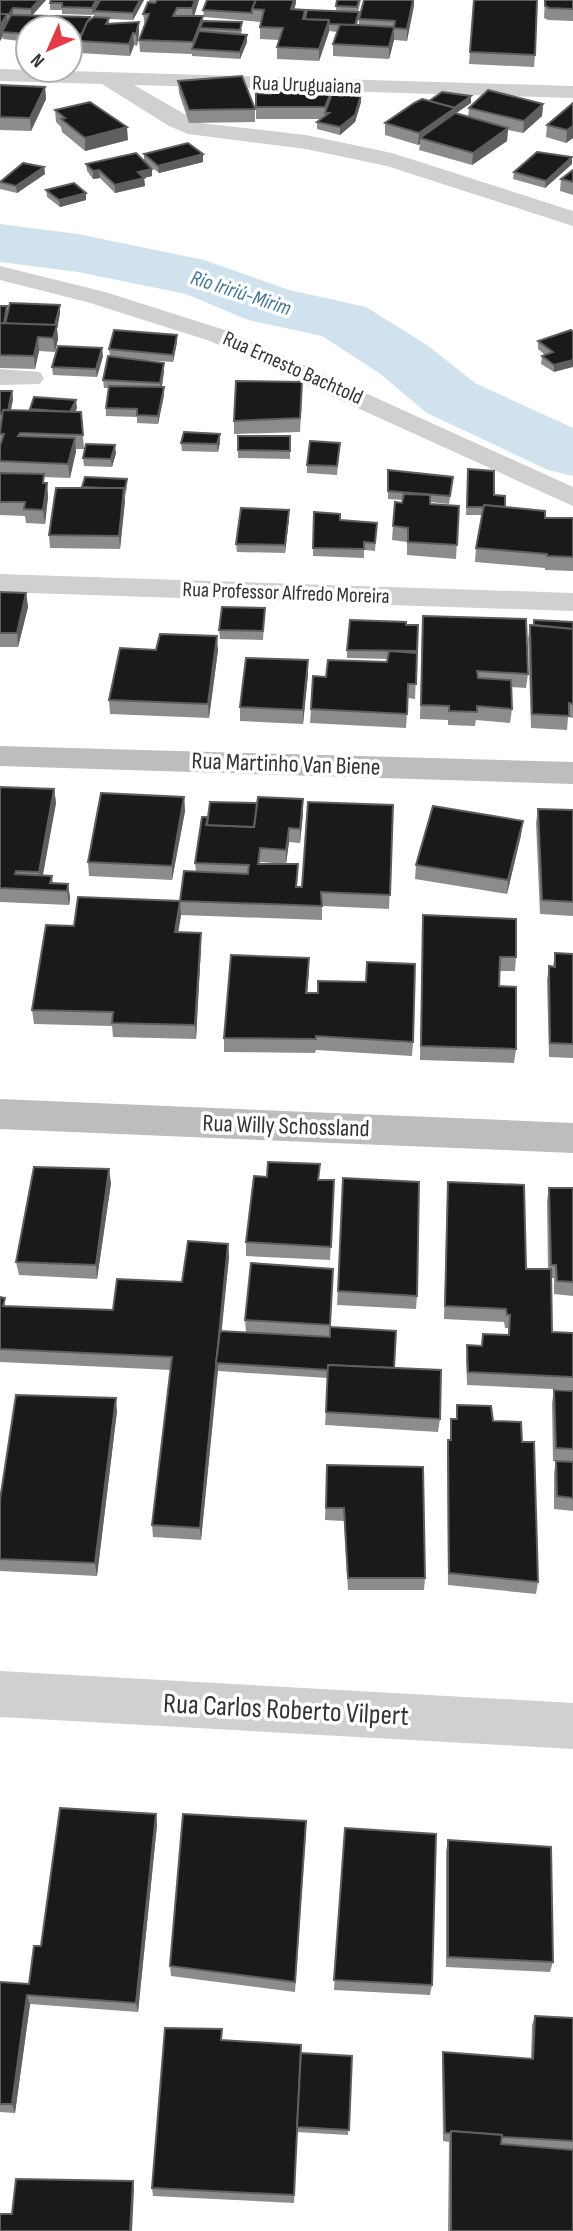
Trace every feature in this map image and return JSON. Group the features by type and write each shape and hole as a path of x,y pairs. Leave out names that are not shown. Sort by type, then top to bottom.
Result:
{"street":[{"name":"Rua Uruguaiana","path":"0,75 573,92"},
{"path":"108,79 177,121 196,129 306,142 358,152 431,172 573,219"},
{"name":"Rua Ernesto Bachtold","path":"0,273 96,297 219,335 573,498"},
{"path":"0,377 31,377"},
{"name":"Rua Professor Alfredo Moreira","path":"0,583 573,602"},
{"name":"Rua Martinho Van Biene","path":"0,755 573,773"},
{"name":"Rua Willy Schossland","path":"0,1114 573,1138"},
{"name":"Rua Carlos Roberto Vilpert","path":"0,1694 573,1726"}],"building":[{"path":"0,0 39,0 31,9 13,8 9,14 0,14"},
{"path":"51,0 96,0 92,8 62,7 62,3 50,3"},
{"path":"100,0 140,0 133,13 94,11"},
{"path":"157,0 195,0 192,8 177,8 173,16 203,16 193,42 139,40 149,14 143,14 148,2 155,3"},
{"path":"207,0 256,0 252,13 203,10"},
{"path":"256,0 294,0 291,9 305,10 303,19 329,20 319,49 277,47 283,28 260,27 264,10 252,9"},
{"path":"337,0 359,0 357,7 336,6"},
{"path":"364,0 413,0 407,29 394,28 389,47 333,44 340,24 394,27 395,21 359,19"},
{"path":"474,0 537,0 535,55 470,52"},
{"path":"545,0 573,0 573,9 549,8 545,6"},
{"path":"307,10 359,12 355,25 329,24 329,20 305,19"},
{"path":"0,14 7,14 0,26"},
{"path":"11,15 14,15 14,33 2,32"},
{"path":"84,17 90,17 84,30"},
{"path":"94,17 109,18 106,24 139,22 136,34 133,33 129,44 84,41 87,22"},
{"path":"203,21 242,22 240,30 200,28"},
{"path":"199,31 247,35 240,52 192,49"},
{"path":"242,76 255,109 189,110 178,81"},
{"path":"0,85 45,87 30,118 0,117"},
{"path":"271,90 331,92 325,107 256,107 256,93 271,94"},
{"path":"488,90 543,104 524,121 469,108"},
{"path":"442,92 471,96 454,108 429,101"},
{"path":"332,93 361,95 355,115 340,127 317,122 329,113 325,113"},
{"path":"422,99 455,108 419,133 385,123 414,103"},
{"path":"90,102 127,127 85,138 61,119 65,118 55,110"},
{"path":"573,103 573,126 567,130 547,125"},
{"path":"455,113 508,128 473,153 420,138"},
{"path":"188,143 203,154 158,166 144,154"},
{"path":"537,152 572,157 546,181 514,172"},
{"path":"136,153 152,169 138,172 144,178 115,185 99,170 93,171 86,164"},
{"path":"23,163 44,167 16,186 0,182"},
{"path":"573,170 573,182 561,179"},
{"path":"74,183 86,193 59,200 46,190"},
{"path":"10,303 60,305 55,325 5,324"},
{"path":"0,306 7,306 4,323 0,323"},
{"path":"0,323 57,325 53,338 38,337 34,356 0,355"},
{"path":"114,330 177,335 173,355 109,349"},
{"path":"571,330 573,360 554,365 542,356 553,352 538,341"},
{"path":"58,346 102,348 96,369 52,367"},
{"path":"108,356 164,363 160,383 103,380"},
{"path":"236,381 302,382 300,418 234,421"},
{"path":"109,386 164,387 158,416 137,415 137,409 106,408"},
{"path":"0,391 12,391 8,411 3,410 3,414 0,414"},
{"path":"34,397 76,400 70,412 30,409"},
{"path":"3,410 81,412 83,435 20,433 18,436 75,438 68,464 0,461 0,446 4,434 0,434"},
{"path":"184,432 220,434 217,444 181,443"},
{"path":"238,436 290,436 290,451 238,450"},
{"path":"310,441 340,443 337,466 307,465"},
{"path":"86,444 115,445 111,459 83,458"},
{"path":"468,469 494,471 494,495 505,496 505,507 467,507"},
{"path":"388,470 453,477 450,496 388,491"},
{"path":"0,473 44,474 43,483 47,483 43,510 24,509 25,502 0,502"},
{"path":"85,477 127,479 125,489 82,487"},
{"path":"56,488 124,488 119,536 49,535"},
{"path":"404,494 430,495 430,504 459,506 457,545 408,542 408,528 393,526 395,502 402,503"},
{"path":"484,505 545,511 545,518 573,518 573,557 476,548"},
{"path":"241,508 289,510 285,545 236,544"},
{"path":"314,512 340,514 340,520 377,523 375,543 364,542 364,549 313,548"},
{"path":"0,592 26,593 17,633 0,633"},
{"path":"222,607 265,608 263,631 219,630"},
{"path":"423,616 526,619 528,674 477,671 478,678 511,680 512,709 477,706 477,712 449,711 449,706 421,705"},
{"path":"350,620 406,622 406,625 418,625 417,651 347,650"},
{"path":"534,620 573,622 573,629 534,625"},
{"path":"530,625 573,629 573,704 569,703 569,716 532,714"},
{"path":"160,634 217,636 208,704 109,700 120,648 156,650"},
{"path":"389,651 417,653 416,684 408,684 407,714 311,709 313,676 326,677 328,660 387,662"},
{"path":"246,658 308,660 303,710 240,707"},
{"path":"0,787 54,789 39,872 16,871 15,874 52,876 50,883 68,884 67,891 0,888"},
{"path":"101,793 184,797 172,866 88,862"},
{"path":"258,797 303,799 300,829 289,828 286,850 260,848 258,864 298,864 296,887 302,887 308,802 393,805 390,895 321,892 322,906 180,901 184,871 248,874 249,865 195,863 202,817 208,817 206,825 254,827"},
{"path":"210,802 257,803 254,827 207,825"},
{"path":"433,806 523,821 508,880 416,865"},
{"path":"538,809 573,810 573,902 542,900"},
{"path":"78,897 180,901 175,932 201,933 195,1025 112,1023 113,1012 32,1010 46,925 74,926"},
{"path":"423,915 516,919 516,957 500,957 499,986 516,987 516,1049 421,1046"},
{"path":"555,953 573,954 573,1044 550,1043 549,966 555,967"},
{"path":"231,955 309,958 306,993 318,993 318,981 366,982 367,962 415,964 413,1042 316,1036 316,1039 224,1038"},
{"path":"268,1162 320,1164 318,1180 334,1180 331,1247 246,1242 254,1176 267,1177"},
{"path":"34,1167 109,1169 96,1265 16,1262"},
{"path":"343,1178 419,1182 417,1296 338,1291"},
{"path":"448,1182 524,1185 526,1269 551,1269 552,1332 573,1333 573,1377 468,1372 467,1345 482,1346 483,1334 509,1335 510,1315 507,1315 506,1309 445,1306"},
{"path":"549,1188 573,1188 573,1282 557,1281 556,1265 551,1265"},
{"path":"188,1241 228,1244 200,1528 152,1525 172,1357 0,1349 0,1297 5,1298 3,1306 113,1310 117,1279 182,1282"},
{"path":"251,1263 333,1269 330,1325 245,1320"},
{"path":"330,1327 396,1331 394,1368 328,1365 328,1370 216,1363 220,1331 330,1337"},
{"path":"328,1365 441,1370 440,1419 326,1412"},
{"path":"554,1390 573,1391 573,1449 556,1448"},
{"path":"16,1395 116,1398 95,1563 0,1559 0,1500"},
{"path":"457,1405 491,1406 493,1421 521,1422 522,1442 534,1442 538,1582 449,1573 448,1440 451,1440 451,1419 457,1419"},
{"path":"556,1461 573,1462 573,1498 557,1496"},
{"path":"327,1465 423,1467 425,1578 348,1578 344,1508 326,1508"},
{"path":"60,1808 156,1814 136,2003 27,1995 12,2104 0,2104 0,1982 29,1984 34,1946 41,1946"},
{"path":"183,1814 306,1821 295,1982 170,1966"},
{"path":"345,1828 436,1834 432,1985 334,1980"},
{"path":"448,1840 551,1847 553,1962 448,1957"},
{"path":"535,2016 573,2018 573,2141 451,2131 445,2133 443,2052 533,2059"},
{"path":"165,2028 222,2029 221,2040 301,2045 294,2195 152,2188"},
{"path":"301,2053 352,2056 349,2130 297,2127"},
{"path":"451,2131 502,2135 501,2144 573,2150 573,2231 451,2231"},
{"path":"16,2179 133,2181 130,2231 0,2231 0,2214 12,2214"}],"waterway":[{"name":"Rio Iririú-Mirim","path":"0,243 78,253 204,279 271,306 343,321 403,359 451,398 573,455"}]}
